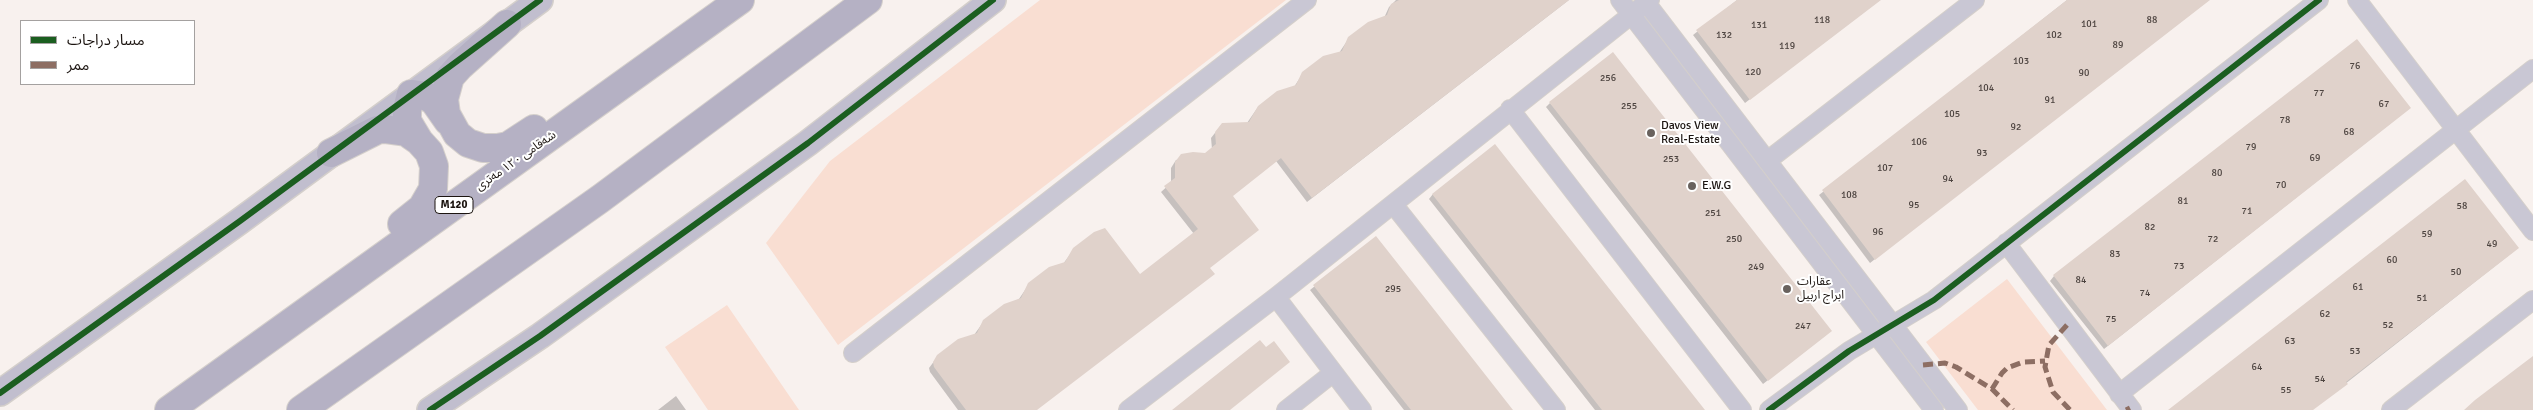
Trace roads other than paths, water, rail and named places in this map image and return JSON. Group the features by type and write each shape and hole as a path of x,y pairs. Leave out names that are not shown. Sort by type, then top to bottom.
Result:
{"highway":[{"name":"شەقامی ١٢٠ مەتری","path":"169,410 740,0"},
{"path":"301,410 600,199 868,0"},
{"path":"448,121 444,99 450,78 507,24"},
{"path":"271,335 336,270 414,216 427,202 433,189 434,166 428,152 407,121 407,110 411,94 426,96 434,101 456,134 476,146 490,149 508,146 564,108 662,57"},
{"path":"331,153 376,130 384,129 406,132 419,141"}],"street":[{"path":"0,393 540,0"},
{"path":"430,410 540,336 808,143 993,0"},
{"path":"853,353 1307,0"},
{"path":"1620,0 1934,410"},
{"path":"1767,161 1975,0"},
{"path":"1769,410 1832,363 1934,300 2319,0"},
{"path":"1128,410 1276,297 1647,1 1892,326 1958,410"},
{"path":"2364,2 2533,231"},
{"path":"2119,394 2533,69"},
{"path":"1510,109 1742,410"},
{"path":"1393,204 1556,410"},
{"path":"2006,243 2132,410"},
{"path":"1276,297 1362,410"},
{"path":"2391,410 2533,300"},
{"path":"1286,410 1333,373"}],"place":[{"name":"Davos View Real-Estate","path":"1651,133"},
{"name":"E.W.G","path":"1692,186"},
{"name":"عقارات ابراج اربیل","path":"1787,289"}]}
